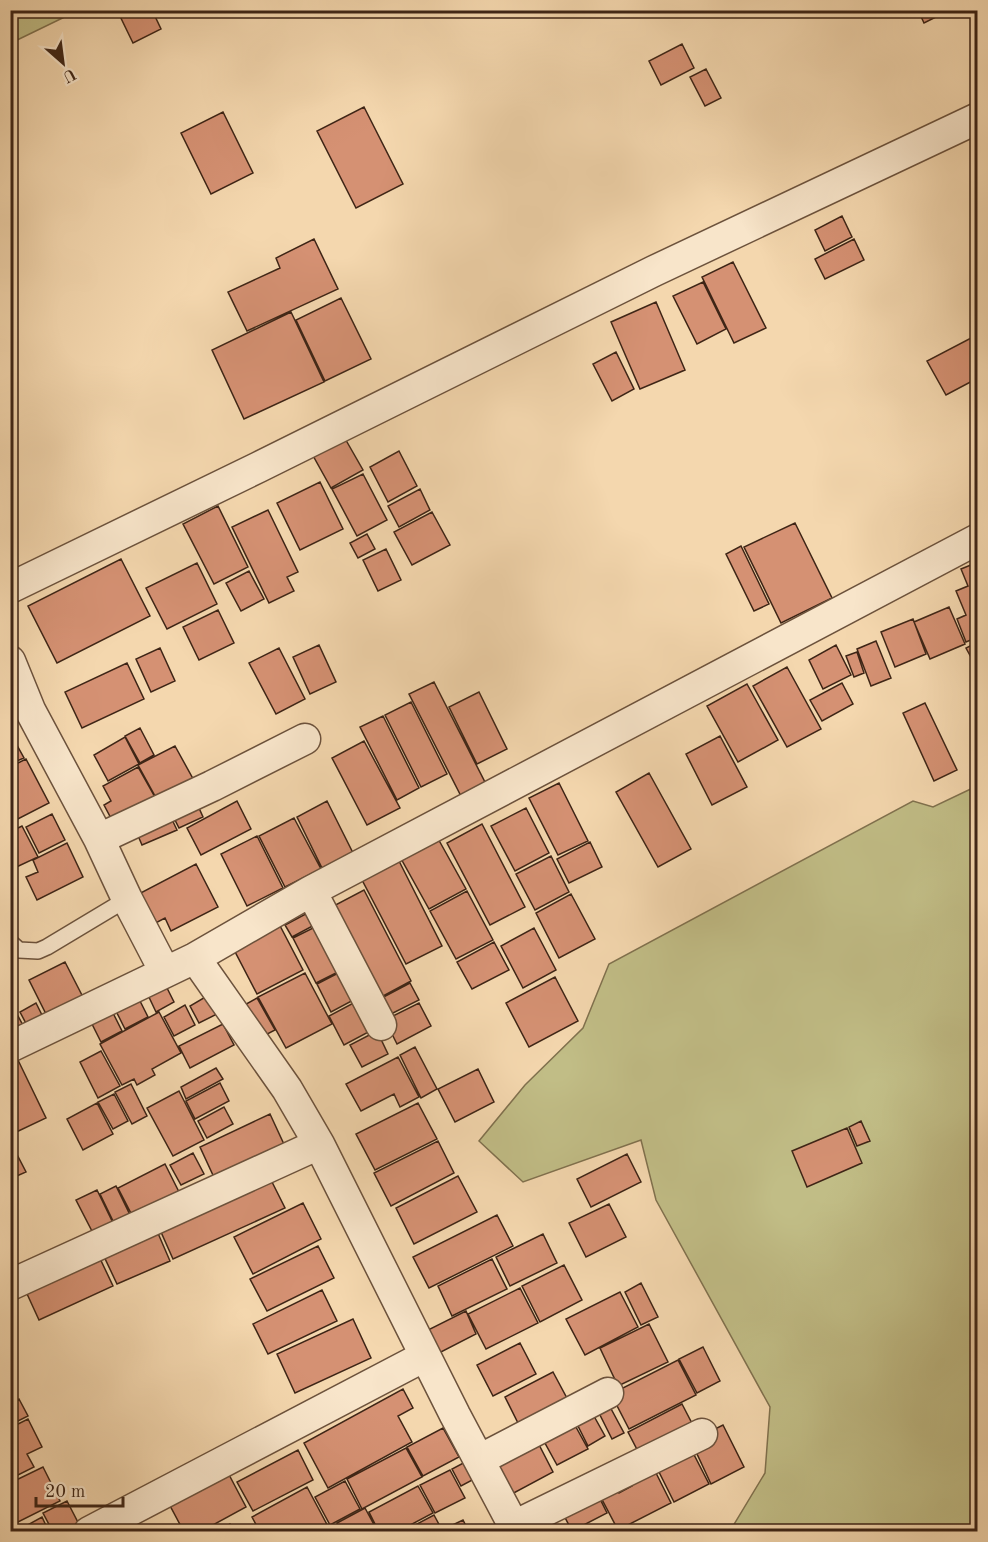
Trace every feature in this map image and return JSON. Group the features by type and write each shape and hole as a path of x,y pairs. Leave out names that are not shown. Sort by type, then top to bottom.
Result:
{"street":[{"path":"10,588 260,467 654,271 978,118"},
{"path":"10,1047 195,958 311,891 978,539"},
{"path":"10,661 20,715 99,839 165,972"},
{"path":"99,839 305,739"},
{"path":"311,891 381,1025"},
{"path":"195,958 288,1089 319,1144 478,1460 516,1529 702,1434"},
{"path":"10,1285 319,1144"},
{"path":"89,1532 425,1356"},
{"path":"478,1460 608,1393"}],"lane":[{"path":"10,942 18,950 38,951 127,899"}],"shaded area":[{"path":"11,10 77,10 77,11 11,43"},
{"path":"977,786 977,1531 730,1531 765,1473 770,1407 656,1200 641,1140 523,1182 479,1141 525,1085 583,1028 609,964 913,801 933,807"}],"building":[{"path":"117,10 152,10 161,29 133,43"},
{"path":"918,10 950,10 924,23"},
{"path":"682,44 694,68 661,85 649,61"},
{"path":"706,69 721,98 705,106 690,77"},
{"path":"364,107 403,184 356,208 317,131"},
{"path":"223,112 253,173 211,194 181,133"},
{"path":"842,216 852,237 825,251 815,230"},
{"path":"314,239 338,289 247,331 228,292 280,268 276,258"},
{"path":"854,239 864,260 825,279 815,259"},
{"path":"733,262 766,328 734,343 702,277"},
{"path":"703,282 726,329 697,344 673,296"},
{"path":"341,298 371,359 325,381 296,320"},
{"path":"656,302 685,370 640,389 611,322"},
{"path":"291,312 324,382 244,419 212,350"},
{"path":"973,337 978,345 978,378 946,395 927,361"},
{"path":"616,352 634,389 612,401 593,364"},
{"path":"343,435 363,470 331,488 311,452"},
{"path":"399,451 417,486 388,502 370,467"},
{"path":"363,474 387,520 357,536 332,489"},
{"path":"320,482 343,529 300,550 277,503"},
{"path":"420,489 430,510 399,527 388,506"},
{"path":"218,506 248,567 214,584 183,524"},
{"path":"268,510 298,572 287,577 294,591 269,603 232,527"},
{"path":"432,512 450,545 412,565 394,532"},
{"path":"795,523 832,598 781,623 744,547"},
{"path":"367,534 375,549 358,558 350,543"},
{"path":"741,546 769,604 754,611 726,554"},
{"path":"386,549 401,580 378,591 363,560"},
{"path":"121,559 150,616 57,663 28,606"},
{"path":"978,562 978,637 966,642 957,619 966,615 956,591 968,586 961,569"},
{"path":"197,563 217,604 167,629 146,588"},
{"path":"249,571 264,599 241,611 226,583"},
{"path":"949,607 965,644 930,659 914,622"},
{"path":"218,610 234,643 199,660 183,627"},
{"path":"913,619 926,654 895,667 881,632"},
{"path":"876,641 891,678 871,686 857,649"},
{"path":"978,642 978,670 966,648"},
{"path":"319,645 336,682 310,694 293,657"},
{"path":"836,645 851,675 823,689 809,660"},
{"path":"160,648 175,681 151,692 136,659"},
{"path":"279,648 305,699 276,714 249,663"},
{"path":"857,652 864,673 854,677 846,656"},
{"path":"127,663 144,699 82,728 65,692"},
{"path":"787,667 821,729 787,747 753,686"},
{"path":"434,682 489,790 464,802 409,694"},
{"path":"842,683 853,704 822,721 810,700"},
{"path":"747,684 778,740 738,762 707,706"},
{"path":"479,692 507,749 477,764 449,707"},
{"path":"411,702 447,774 421,787 385,715"},
{"path":"925,703 957,770 934,781 903,713"},
{"path":"383,716 419,788 397,800 360,727"},
{"path":"140,728 154,755 140,763 125,736"},
{"path":"720,736 747,787 712,805 686,754"},
{"path":"125,737 139,764 108,781 94,755"},
{"path":"13,738 24,758 10,764 10,740"},
{"path":"364,741 400,808 367,825 332,758"},
{"path":"175,746 197,786 160,805 138,765"},
{"path":"26,759 49,803 10,823 10,767"},
{"path":"138,767 156,799 113,822 104,805 111,801 103,786"},
{"path":"649,773 691,849 658,867 616,792"},
{"path":"559,783 588,841 558,855 529,798"},
{"path":"194,797 203,817 179,828 169,808"},
{"path":"237,801 251,829 201,855 187,828"},
{"path":"327,801 353,853 322,868 297,817"},
{"path":"526,808 549,853 515,871 491,826"},
{"path":"167,809 177,830 142,845 133,824"},
{"path":"52,814 65,840 39,853 26,827"},
{"path":"294,818 321,869 285,887 259,836"},
{"path":"482,824 525,907 490,925 447,843"},
{"path":"22,826 38,857 10,870 10,832"},
{"path":"436,835 466,889 429,909 399,855"},
{"path":"257,836 283,888 247,906 221,854"},
{"path":"590,842 602,867 569,883 557,859"},
{"path":"67,843 83,877 37,900 26,877 38,872 33,860"},
{"path":"551,856 569,892 535,910 516,874"},
{"path":"398,859 442,946 406,964 361,878"},
{"path":"196,864 218,907 171,931 165,918 146,928 131,898"},
{"path":"364,890 411,981 372,1002 324,911"},
{"path":"467,891 493,940 456,959 430,911"},
{"path":"571,894 595,939 559,958 536,913"},
{"path":"315,909 322,921 292,937 285,925"},
{"path":"277,920 303,970 257,994 231,944"},
{"path":"323,923 346,968 316,983 293,938"},
{"path":"534,928 556,970 523,988 501,946"},
{"path":"494,942 509,970 472,989 457,962"},
{"path":"65,962 87,1005 51,1024 29,980"},
{"path":"346,969 361,996 331,1012 317,984"},
{"path":"305,973 332,1024 286,1048 258,997"},
{"path":"555,977 578,1021 529,1047 506,1003"},
{"path":"410,983 419,1000 383,1018 374,1002"},
{"path":"166,986 174,1002 156,1012 148,995"},
{"path":"207,996 217,1014 199,1023 190,1006"},
{"path":"257,998 275,1030 256,1040 239,1008"},
{"path":"139,999 148,1017 125,1029 116,1011"},
{"path":"361,999 376,1028 344,1045 329,1016"},
{"path":"10,1001 26,1031 10,1040"},
{"path":"36,1003 47,1025 31,1033 20,1012"},
{"path":"419,1003 431,1026 397,1044 385,1020"},
{"path":"185,1005 195,1025 174,1036 164,1017"},
{"path":"159,1012 181,1053 152,1069 155,1075 137,1085 134,1079 122,1085 100,1044"},
{"path":"113,1013 122,1031 101,1042 92,1024"},
{"path":"223,1024 234,1045 190,1068 179,1046"},
{"path":"377,1031 388,1054 362,1067 350,1045"},
{"path":"415,1047 437,1089 421,1098 400,1055"},
{"path":"101,1051 120,1086 98,1098 80,1062"},
{"path":"398,1057 419,1097 400,1107 394,1094 361,1111 346,1084"},
{"path":"17,1058 46,1118 10,1135 10,1061"},
{"path":"216,1068 223,1079 186,1099 181,1087"},
{"path":"478,1069 494,1102 455,1122 438,1089"},
{"path":"220,1083 229,1101 195,1119 186,1101"},
{"path":"131,1084 147,1116 132,1124 115,1092"},
{"path":"179,1091 204,1140 173,1156 147,1108"},
{"path":"114,1094 128,1121 113,1129 98,1102"},
{"path":"97,1103 113,1134 83,1150 67,1119"},
{"path":"418,1103 437,1139 375,1170 356,1134"},
{"path":"224,1107 233,1124 207,1138 198,1121"},
{"path":"270,1114 288,1153 218,1186 200,1147"},
{"path":"861,1121 870,1141 857,1146 849,1127"},
{"path":"847,1128 862,1163 807,1187 792,1151"},
{"path":"10,1141 26,1172 10,1179"},
{"path":"438,1141 454,1173 391,1206 374,1173"},
{"path":"193,1153 204,1174 181,1185 170,1165"},
{"path":"627,1154 641,1182 591,1207 577,1179"},
{"path":"165,1164 181,1196 134,1219 118,1188"},
{"path":"267,1172 285,1208 173,1259 157,1223"},
{"path":"458,1176 477,1212 414,1244 396,1208"},
{"path":"116,1186 131,1217 115,1225 100,1194"},
{"path":"97,1190 114,1225 94,1235 76,1200"},
{"path":"303,1203 321,1239 253,1274 234,1237"},
{"path":"609,1204 626,1237 586,1257 569,1223"},
{"path":"497,1215 513,1246 429,1288 413,1257"},
{"path":"154,1224 170,1261 117,1284 100,1248"},
{"path":"543,1234 557,1263 510,1286 496,1257"},
{"path":"318,1246 334,1278 267,1311 250,1279"},
{"path":"96,1250 113,1286 39,1320 22,1283"},
{"path":"492,1259 507,1289 452,1316 438,1286"},
{"path":"564,1265 582,1300 540,1322 522,1286"},
{"path":"641,1283 658,1317 641,1325 625,1292"},
{"path":"520,1288 538,1323 486,1349 468,1314"},
{"path":"322,1290 337,1321 268,1354 253,1324"},
{"path":"10,1292 17,1307 10,1309"},
{"path":"620,1292 638,1327 585,1355 566,1319"},
{"path":"466,1311 476,1334 439,1353 428,1330"},
{"path":"353,1319 371,1358 295,1393 277,1354"},
{"path":"649,1324 668,1362 618,1386 600,1348"},
{"path":"520,1343 536,1374 493,1396 477,1365"},
{"path":"703,1347 720,1381 697,1393 679,1359"},
{"path":"678,1360 696,1395 629,1429 611,1394"},
{"path":"553,1372 569,1402 520,1427 505,1397"},
{"path":"403,1389 413,1408 398,1416 412,1442 328,1488 304,1443"},
{"path":"19,1399 28,1416 10,1425 10,1404"},
{"path":"682,1404 697,1433 643,1461 628,1432"},
{"path":"609,1405 624,1433 612,1439 598,1411"},
{"path":"590,1409 605,1436 588,1446 574,1418"},
{"path":"571,1418 588,1449 557,1465 540,1434"},
{"path":"28,1419 42,1447 27,1454 34,1467 10,1479 10,1428"},
{"path":"723,1425 744,1467 711,1484 691,1441"},
{"path":"443,1428 459,1457 423,1476 407,1447"},
{"path":"534,1435 553,1472 510,1495 490,1458"},
{"path":"688,1443 709,1484 674,1502 653,1460"},
{"path":"406,1448 422,1477 362,1509 347,1479"},
{"path":"298,1450 313,1480 253,1511 237,1482"},
{"path":"469,1460 478,1477 461,1486 452,1469"},
{"path":"43,1467 60,1501 10,1526 10,1483"},
{"path":"226,1469 246,1507 200,1532 184,1532 167,1500"},
{"path":"654,1469 671,1503 618,1530 596,1488 612,1479 619,1493 632,1486 630,1482"},
{"path":"450,1470 465,1498 435,1513 420,1485"},
{"path":"345,1481 360,1509 330,1525 315,1497"},
{"path":"418,1486 433,1513 397,1532 379,1532 369,1512"},
{"path":"307,1487 331,1532 260,1532 252,1517"},
{"path":"595,1489 607,1513 572,1531 559,1506"},
{"path":"67,1501 83,1532 53,1532 43,1513"},
{"path":"365,1508 378,1532 341,1532 337,1523"},
{"path":"434,1515 442,1530 463,1520 469,1532 402,1532"},
{"path":"42,1517 49,1532 15,1532"},
{"path":"230,1524 234,1532 215,1532"}]}
